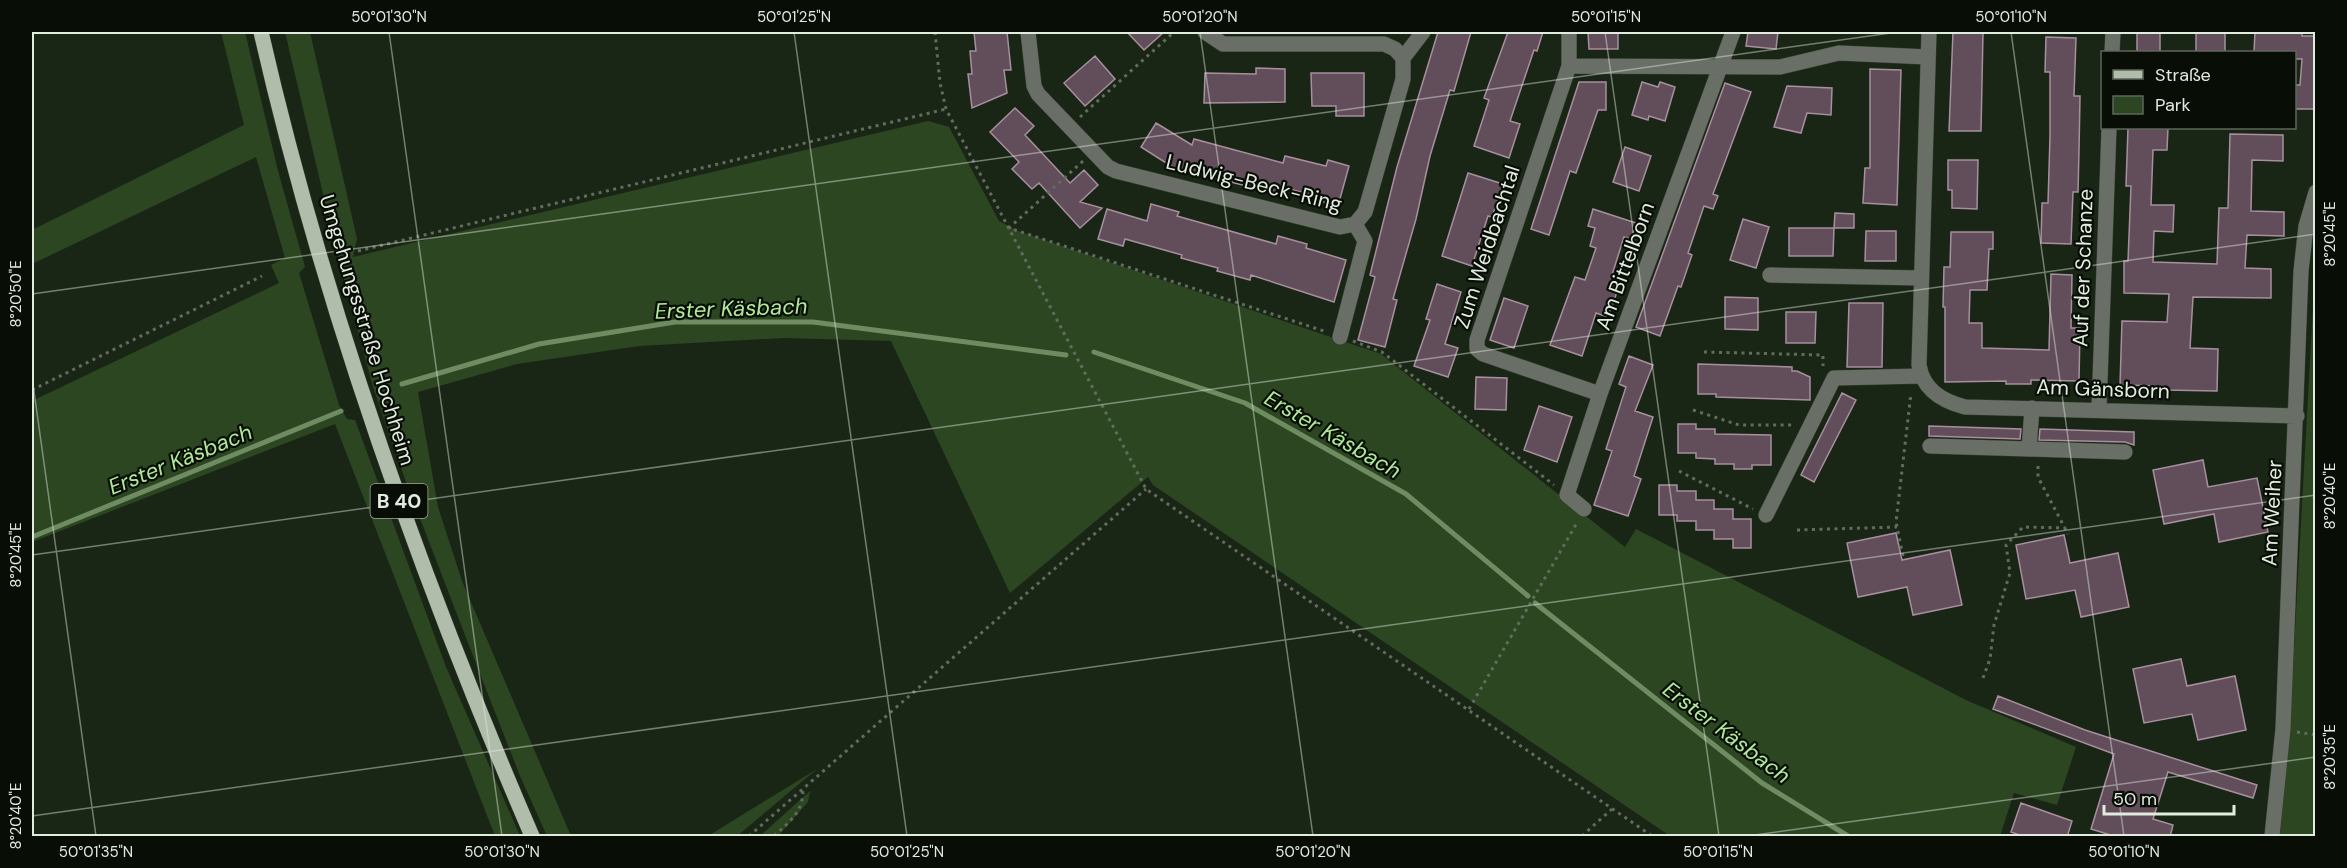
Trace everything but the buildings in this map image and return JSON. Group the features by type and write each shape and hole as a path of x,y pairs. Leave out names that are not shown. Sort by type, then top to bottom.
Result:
{"main road":[{"name":"Umgehungsstraße Hochheim","path":"261,32 317,244 382,453 455,651 532,837"}],"street":[{"name":"Ludwig-Beck-Ring","path":"1028,32 1034,86 1038,94 1108,166 1116,171 1340,227 1355,224 1365,212 1403,79 1403,58"},
{"path":"1205,32 1223,44 1384,44 1395,49 1403,58 1423,32"},
{"name":"Zum Weidbachtal","path":"1569,32 1569,66 1477,340 1477,349 1484,354 1600,394"},
{"name":"Am Bittelborn","path":"1567,495 1600,394 1733,32"},
{"path":"1766,515 1834,378 1921,376 1921,278 1929,32"},
{"path":"2112,51 2113,32"},
{"path":"1569,66 1780,67 1839,54 1928,57"},
{"name":"Auf der Schanze","path":"2099,409 2109,129"},
{"name":"Am Weiher","path":"2272,837 2283,729 2303,249 2306,226 2316,192"},
{"path":"1340,337 1365,241 1355,224"},
{"path":"1770,275 1921,278"},
{"name":"Am Gänsborn","path":"1921,376 1935,393 1949,402 1965,406 2297,416"},
{"path":"2034,449 2036,408"},
{"path":"1930,446 2125,452"},
{"path":"1567,495 1584,509"}],"path":[{"path":"935,32 940,83 946,109 1146,489 1652,837"},
{"path":"1070,126 1174,32"},
{"path":"358,251 946,109"},
{"path":"1009,228 1094,152"},
{"path":"1009,228 1382,352 1567,495"},
{"path":"32,390 262,276"},
{"path":"1704,352 1823,355 1823,378 1834,378"},
{"path":"1903,556 1897,527 1911,393"},
{"path":"1693,410 1739,425 1812,424"},
{"path":"2034,449 2038,477 2068,534"},
{"path":"1679,471 1766,515"},
{"path":"750,837 1146,489"},
{"path":"1469,709 1584,509"},
{"path":"1797,530 1897,527"},
{"path":"1983,678 1990,659 1994,625 2010,573 2006,545 2023,527 2065,528"},
{"path":"774,837 797,813 803,803 804,789"},
{"path":"1582,837 1612,809"}],"green space":[{"path":"221,32 245,32 278,171 305,267 299,273 339,405 347,419 355,420 446,667 520,836 495,836 335,424 32,542 32,401 279,283 271,265 285,258 256,157 32,264 32,230 244,125"},
{"path":"285,32 310,32 357,239 353,257 928,121 949,127 999,221 1018,231 1381,354 1625,547 1636,529 1968,701 2076,747 2057,805 2014,793 2000,836 1670,836 1153,485 1148,477 1010,593 891,341 784,338 639,346 517,364 418,392 438,507 462,581 571,836 547,836 520,776 482,679 406,482 373,387 336,249"},
{"path":"2315,271 2315,836 2280,836 2290,721"},
{"path":"817,769 737,836 708,836"},
{"path":"810,791 808,802 778,836 760,836"}],"waterway":[{"name":"Erster Käsbach","path":"402,384 539,344 675,322 813,322 1066,355"},
{"name":"Erster Käsbach","path":"1094,352 1245,403 1406,494 1528,596"},
{"name":"Erster Käsbach","path":"32,537 341,411"},
{"name":"Erster Käsbach","path":"1535,603 1762,783 1848,836"}]}
